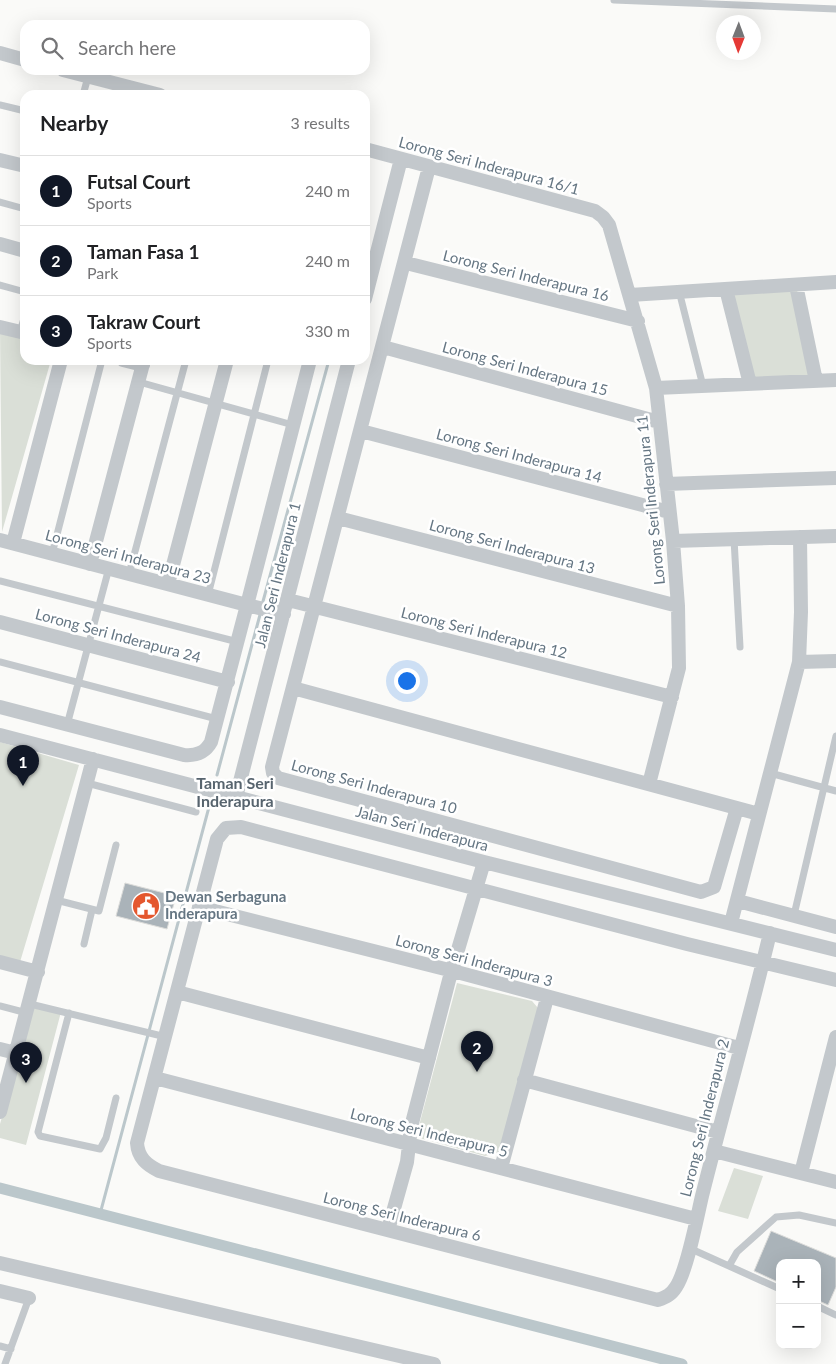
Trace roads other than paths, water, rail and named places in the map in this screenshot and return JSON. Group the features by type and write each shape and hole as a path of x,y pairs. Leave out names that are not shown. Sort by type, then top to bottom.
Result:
{"street":[{"path":"0,53 20,59"},
{"path":"81,75 140,90"},
{"name":"Lorong Seri Inderapura 16/1","path":"370,151 595,211 603,217"},
{"path":"370,257 401,159"},
{"path":"0,160 20,165"},
{"name":"Lorong Seri Inderapura 10","path":"430,167 272,767 273,773 278,778 691,890 706,892 714,887 736,808"},
{"name":"Lorong Seri Inderapura 11","path":"603,217 609,225 656,388 673,541 680,655 672,697 648,784"},
{"path":"0,244 20,250"},
{"name":"Lorong Seri Inderapura 16","path":"406,263 638,321"},
{"path":"630,296 796,285 835,285"},
{"path":"796,285 816,381"},
{"path":"726,289 750,384"},
{"path":"0,327 20,332"},
{"name":"Lorong Seri Inderapura 15","path":"383,347 659,422"},
{"path":"7,541 60,365"},
{"path":"90,564 143,365"},
{"path":"168,584 226,365"},
{"path":"0,707 192,756 207,749 218,720 238,642 252,606 293,425 309,365"},
{"name":"Jalan Seri Inderapura 1","path":"236,797 279,613 288,600 348,365"},
{"path":"656,388 836,380"},
{"name":"Lorong Seri Inderapura 14","path":"361,431 669,512"},
{"path":"666,484 836,478"},
{"name":"Lorong Seri Inderapura 13","path":"338,518 678,606"},
{"path":"673,541 836,536"},
{"path":"731,923 799,662 801,612 800,537"},
{"name":"Lorong Seri Inderapura 23","path":"7,541 279,613"},
{"name":"Lorong Seri Inderapura 12","path":"288,600 672,697"},
{"name":"Lorong Seri Inderapura 24","path":"0,622 228,682"},
{"path":"799,662 836,661"},
{"path":"293,688 759,814"},
{"name":"Jalan Seri Inderapura","path":"0,735 484,862 836,950"},
{"path":"0,1112 3,1089 16,1053 93,759"},
{"path":"155,1078 162,1036 177,992 217,839 226,828 233,826 836,980"},
{"path":"388,1230 409,1145 411,1127 429,1058 478,889 484,862"},
{"path":"738,901 836,927"},
{"name":"Lorong Seri Inderapura 3","path":"200,907 453,971 547,998 739,1048"},
{"name":"Lorong Seri Inderapura 2","path":"658,1300 669,1296 677,1286 689,1248 770,933"},
{"path":"0,962 38,972"},
{"path":"177,992 429,1058"},
{"path":"501,1168 547,998"},
{"path":"801,1173 836,1037"},
{"path":"0,1049 16,1053"},
{"name":"Lorong Seri Inderapura 5","path":"155,1078 696,1219"},
{"name":"Lorong Seri Inderapura 6","path":"155,1078 138,1143 138,1151 142,1159 149,1166 159,1171 658,1300"},
{"path":"524,1080 718,1132"},
{"path":"714,1151 836,1182"},
{"path":"0,1263 434,1364"},
{"path":"0,1291 28,1298"}],"lane":[{"path":"614,0 836,8"},
{"path":"85,90 88,77"},
{"path":"0,105 20,110"},
{"path":"0,202 20,208"},
{"path":"0,286 20,291"},
{"path":"679,292 703,386"},
{"path":"52,554 101,365"},
{"path":"129,574 185,365"},
{"path":"208,595 267,365"},
{"path":"139,382 293,425"},
{"path":"734,539 740,647"},
{"path":"67,725 109,568"},
{"path":"0,581 238,642"},
{"path":"0,662 218,720"},
{"path":"794,915 836,736"},
{"path":"770,773 836,790"},
{"path":"87,783 196,812"},
{"path":"56,900 92,910 99,910 116,845"},
{"path":"84,944 92,910"},
{"path":"0,1006 69,1013 162,1036"},
{"path":"69,1013 38,1132 40,1136 100,1149 106,1138 116,1098"},
{"path":"729,1266 737,1252 776,1217 798,1216 836,1224"},
{"path":"689,1248 776,1287"},
{"path":"5,1364 28,1298"},
{"path":"821,1308 836,1315"},
{"path":"0,1346 11,1349"}],"waterway":[{"path":"262,605 328,365"},
{"path":"217,775 261,611"},
{"path":"100,1214 209,807"},
{"path":"0,1188 682,1364"}],"place":[{"name":"Futsal Court","path":"23,786"},
{"name":"Dewan Serbaguna Inderapura","path":"146,906"},
{"name":"Taman Fasa 1","path":"477,1072"},
{"name":"Takraw Court","path":"26,1083"}],"district":[{"name":"Taman Seri Inderapura","path":"235,792"}]}
